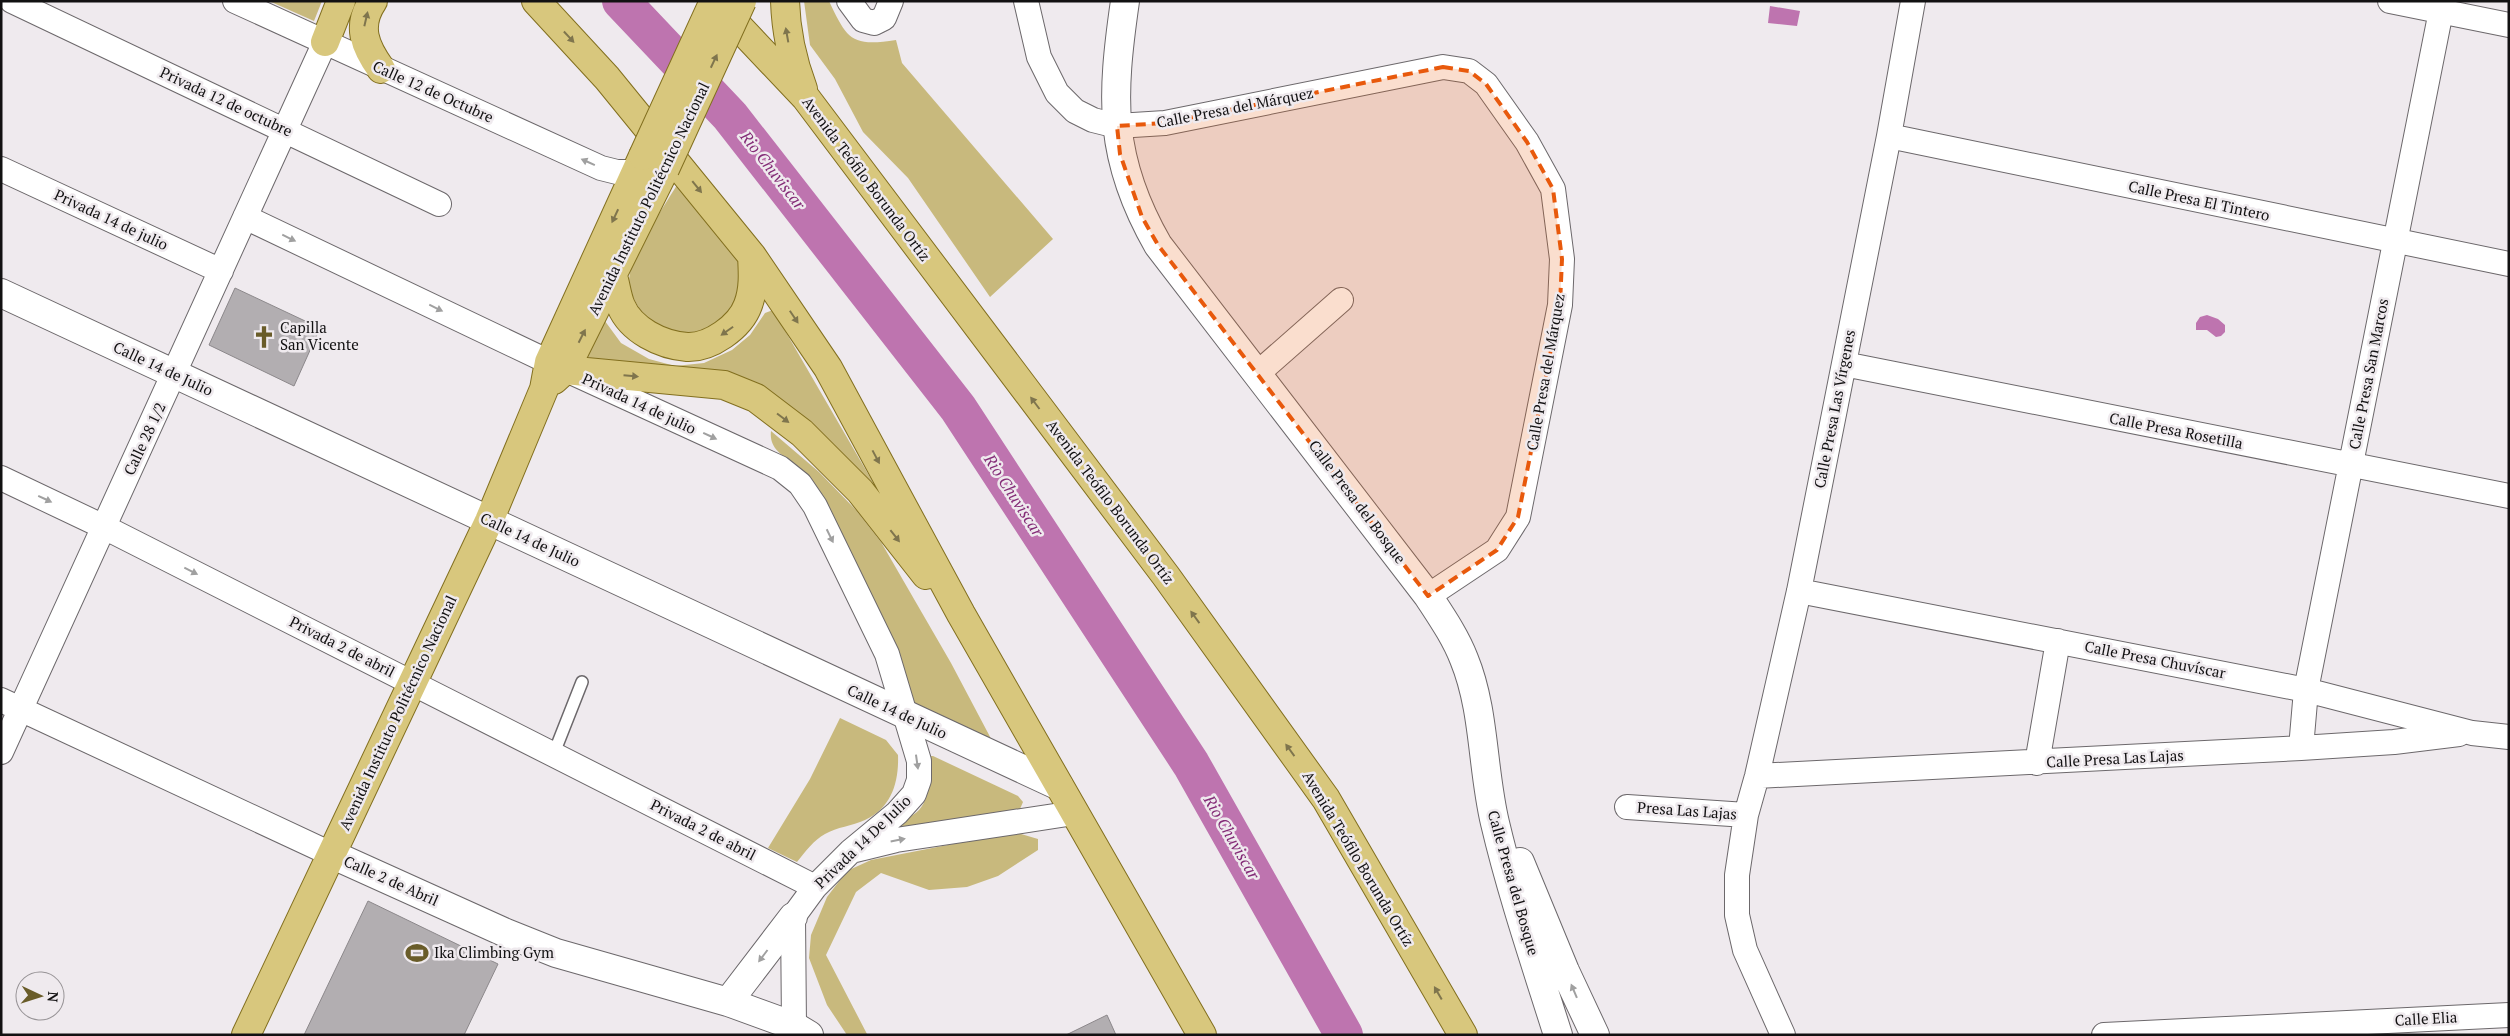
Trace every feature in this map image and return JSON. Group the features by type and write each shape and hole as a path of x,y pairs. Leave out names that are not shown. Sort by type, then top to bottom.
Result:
{"main road":[{"path":"324,42 341,1"},
{"path":"373,1 369,8 363,33 367,50 381,69"},
{"path":"536,1 607,78 752,256 828,368 961,614 1202,1035"},
{"name":"Avenida Teófilo Borunda Ortíz","path":"714,1 806,98 1166,576 1326,800 1463,1035"},
{"name":"Avenida Instituto Politécnico Nacional","path":"557,366 647,166 714,1"},
{"name":"Avenida Instituto Politécnico Nacional","path":"246,1035 489,521 544,390 613,276 647,166 742,1"},
{"path":"785,1 786,28 792,57 806,98"},
{"path":"613,276 621,307 636,328 662,342 688,347 710,341 732,328 748,307 753,285 752,256"},
{"path":"557,366 724,385 756,398 802,433 860,491 912,559 961,614"}],"street":[{"name":"Privada 12 de octubre","path":"12,1 439,204"},
{"name":"Calle 12 de Octubre","path":"235,1 601,168 616,172 647,166"},
{"path":"849,1 863,20 874,23 884,18 890,1"},
{"name":"Calle Presa del Márquez","path":"1026,1 1039,57 1057,93 1075,111 1093,120 1117,126 1165,123 1443,67 1469,71 1486,84 1527,142 1553,189 1562,259 1560,305 1527,481 1518,517 1497,550 1428,596"},
{"name":"Calle Presa del Bosque","path":"1125,1 1115,82 1120,154 1129,184 1158,245 1428,596 1464,659 1478,713 1489,796 1514,894 1558,1035"},
{"name":"Calle Presa Las Vírgenes","path":"1783,1035 1745,950 1737,915 1737,876 1746,815 1757,776 1798,591 1844,364 1890,136 1914,1"},
{"path":"2390,1 2442,6 2509,25"},
{"name":"Calle Presa San Marcos","path":"2301,748 2306,690 2442,6"},
{"name":"Calle 28 1/2","path":"1,752 11,705 104,527 324,42"},
{"name":"Calle Presa El Tintero","path":"1890,136 2509,264"},
{"name":"Privada 14 de julio","path":"1,169 221,271"},
{"name":"Privada 14 de julio","path":"245,217 557,366 780,468 800,484 815,506 887,654 904,715"},
{"name":"Calle 14 de Julio","path":"1,293 1059,786"},
{"path":"1258,373 1341,300"},
{"name":"Calle Presa Rosetilla","path":"1844,364 2107,418 2509,496"},
{"name":"Privada 2 de abril","path":"1,478 104,527 554,753 815,887"},
{"name":"Calle Presa Chuvíscar","path":"1798,591 2306,690 2472,733 2509,737"},
{"path":"2037,763 2058,641"},
{"name":"Calle 2 de Abril","path":"11,705 506,933 556,953 728,1002 799,1032"},
{"name":"Privada 14 De Julio","path":"793,917 815,887 851,850 897,813 914,794 919,780 919,761 904,715"},
{"name":"Calle Presa Las Lajas","path":"1757,776 2301,748 2394,742 2472,733"},
{"path":"1489,796 1595,1035"},
{"name":"Presa Las Lajas","path":"1627,807 1746,815"},
{"path":"851,850 896,840 1074,812"},
{"path":"728,1002 793,917"},
{"path":"793,917 799,1032"},
{"name":"Calle Elia","path":"2104,1035 2292,1031 2509,1014"}],"lane":[{"path":"554,753 582,682"}],"highlighted area":[{"path":"1443,67 1469,71 1486,84 1527,142 1553,189 1562,259 1560,305 1527,481 1518,517 1497,550 1428,596 1158,245 1142,217 1120,154 1117,126 1165,123"}],"shaded area":[{"path":"269,1 322,1 314,21"},
{"path":"804,1 829,1 846,32 860,41 881,42 896,40 902,63 1053,239 990,297 908,178 863,132 835,79 810,45"},
{"path":"1770,6 1800,11 1797,26 1768,23"},
{"path":"680,180 729,242 739,264 741,284 735,302 725,317 710,327 693,332 675,332 657,326 642,312 633,298 629,285 631,270 641,244"},
{"path":"773,310 878,491 876,494 774,399 590,361 587,358 602,317 621,343 649,359 675,366 704,363 732,350 750,335 765,313"},
{"path":"2207,315 2218,319 2225,325 2225,332 2221,336 2216,337 2207,330 2196,330 2196,323 2200,317"},
{"path":"771,431 819,472 856,510 881,542 951,663 997,750 915,710 793,464 780,454 774,446"},
{"path":"840,718 886,740 898,755 895,784 888,801 874,815 825,834 806,850 797,862 768,848 810,779"},
{"path":"924,756 933,756 1018,796 1023,802 1020,809 898,831 897,827 899,824 919,810 926,797 928,776"},
{"path":"1014,832 1038,839 1038,850 998,876 967,887 929,890 881,873 856,892 826,955 867,1034 847,1035 827,1005 809,958 811,935 827,897 847,871 871,860"}],"building":[{"name":"Capilla San Vicente","path":"235,288 320,328 294,386 209,345"},
{"path":"368,901 498,964 464,1035 304,1035"},
{"path":"1107,1015 1116,1035 1066,1035"}],"waterway":[{"name":"Rio Chuviscar","path":"621,1 730,116 958,408 1191,764 1344,1035"}],"place":[{"name":"Capilla San Vicente","path":"264,337"},
{"name":"Ika Climbing Gym","path":"417,953"}]}
